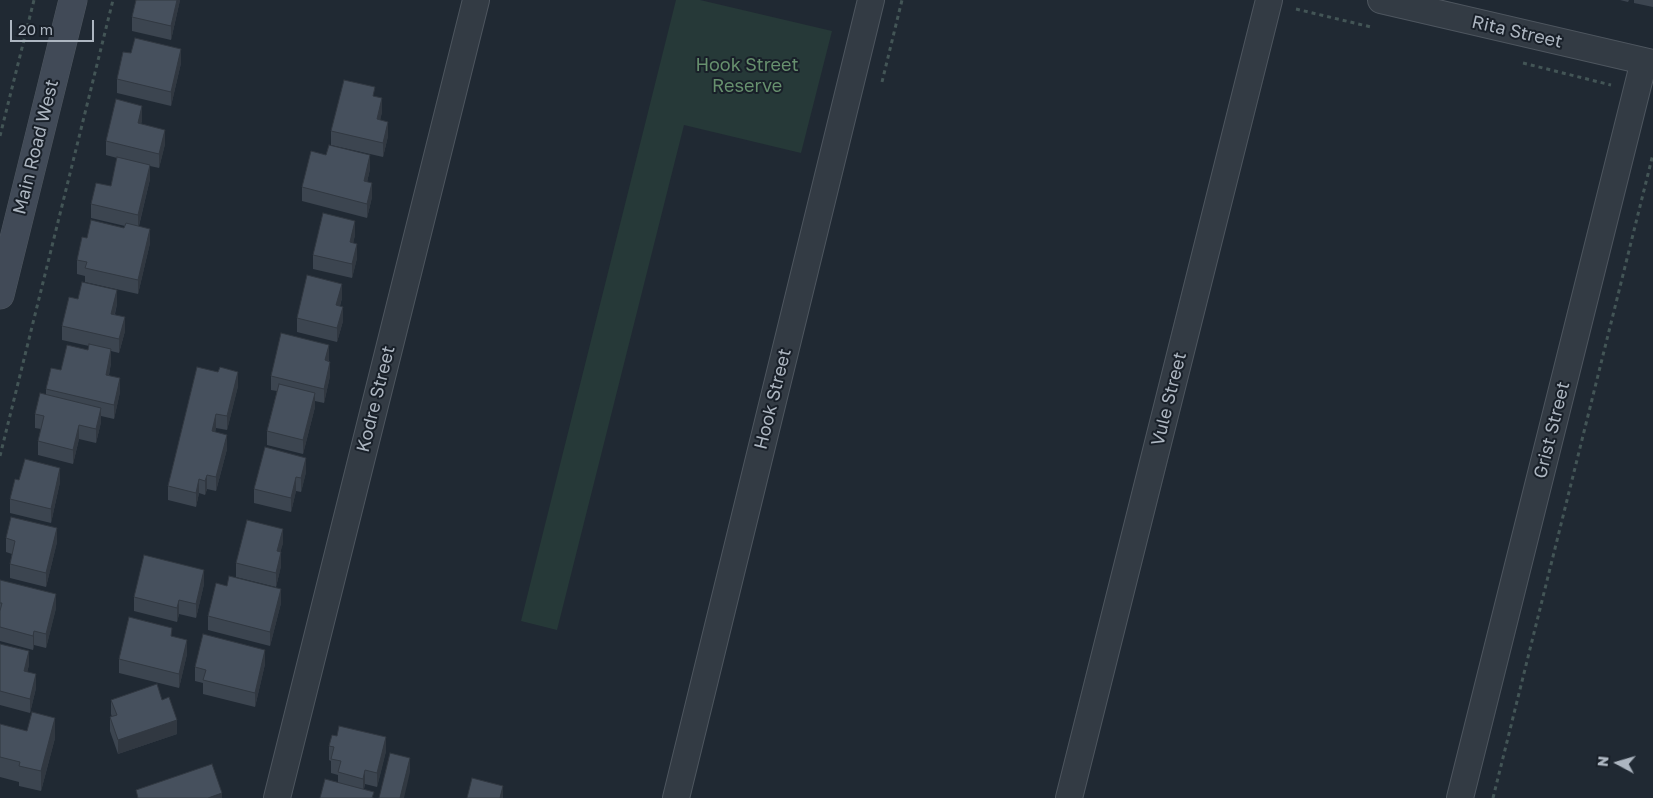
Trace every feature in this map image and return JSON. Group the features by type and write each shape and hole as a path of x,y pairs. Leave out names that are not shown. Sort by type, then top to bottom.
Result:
{"main road":[{"name":"Main Road West","path":"0,294 73,0"}],"street":[{"name":"Kodre Street","path":"277,798 476,0"},
{"name":"Hook Street","path":"676,798 871,0"},
{"name":"Vule Street","path":"1069,798 1269,0"},
{"name":"Rita Street","path":"1381,0 1649,62"},
{"name":"Grist Street","path":"1460,798 1649,62"}],"path":[{"path":"0,136 34,0"},
{"path":"0,456 113,0"},
{"path":"1296,9 1373,28"},
{"path":"1516,62 1612,85 1610,94"},
{"path":"1493,798 1653,154"}],"green space":[{"name":"Hook Street Reserve","path":"676,0 700,0 832,31 801,153 684,125 557,630 521,621"}],"building":[{"path":"136,0 177,0 171,26 132,17"},
{"path":"135,38 181,49 171,92 117,79 123,52 131,53"},
{"path":"344,80 375,87 373,96 382,98 377,119 388,122 383,143 331,131"},
{"path":"116,99 142,106 138,123 165,130 159,154 106,141"},
{"path":"329,145 370,155 364,181 372,183 367,204 302,187 311,151 326,155"},
{"path":"117,157 150,165 138,215 91,204 96,183 111,186"},
{"path":"323,213 355,221 350,242 357,244 352,264 313,255"},
{"path":"91,220 124,228 126,223 150,229 138,280 85,268 87,262 77,260 82,237 87,238"},
{"path":"307,275 342,284 336,305 343,307 337,328 297,318"},
{"path":"82,282 117,290 111,314 125,317 119,339 62,326 69,297 78,299"},
{"path":"281,333 329,345 325,360 330,362 324,389 271,376"},
{"path":"89,344 111,349 106,375 120,378 114,405 46,389 51,368 61,370 67,345 88,350"},
{"path":"197,367 218,372 220,367 238,372 227,416 216,414 212,431 227,435 216,477 207,475 205,481 199,479 196,493 168,486"},
{"path":"279,384 315,393 303,440 267,431"},
{"path":"40,393 101,408 96,429 79,425 73,450 38,441 44,416 35,414"},
{"path":"265,447 306,458 301,478 296,477 291,498 254,489"},
{"path":"25,459 60,468 51,509 10,499 15,479 19,480"},
{"path":"11,517 57,528 46,573 10,564 15,541 6,538"},
{"path":"247,520 283,529 277,551 281,552 276,573 236,563"},
{"path":"144,555 204,570 196,604 179,600 177,608 134,597"},
{"path":"229,576 281,589 270,632 208,616 216,583 227,586"},
{"path":"0,580 56,594 46,634 34,631 33,636 0,627 2,603 0,603"},
{"path":"129,617 172,628 171,636 187,640 179,674 119,659"},
{"path":"203,634 265,650 255,693 203,680 206,670 195,667"},
{"path":"0,644 29,651 24,671 36,674 30,699 0,691"},
{"path":"157,684 162,700 169,697 177,720 118,740 110,717 117,715 111,700"},
{"path":"32,712 55,718 41,771 19,766 20,762 0,757 0,724 27,731"},
{"path":"339,726 386,737 377,773 365,770 363,779 338,772 341,761 331,759 334,747 329,746 332,735 337,736"},
{"path":"390,753 410,758 400,798 379,798"},
{"path":"212,764 222,793 208,798 138,798 136,790"},
{"path":"472,778 503,786 500,798 467,798"},
{"path":"325,779 374,792 372,798 320,798"}]}
